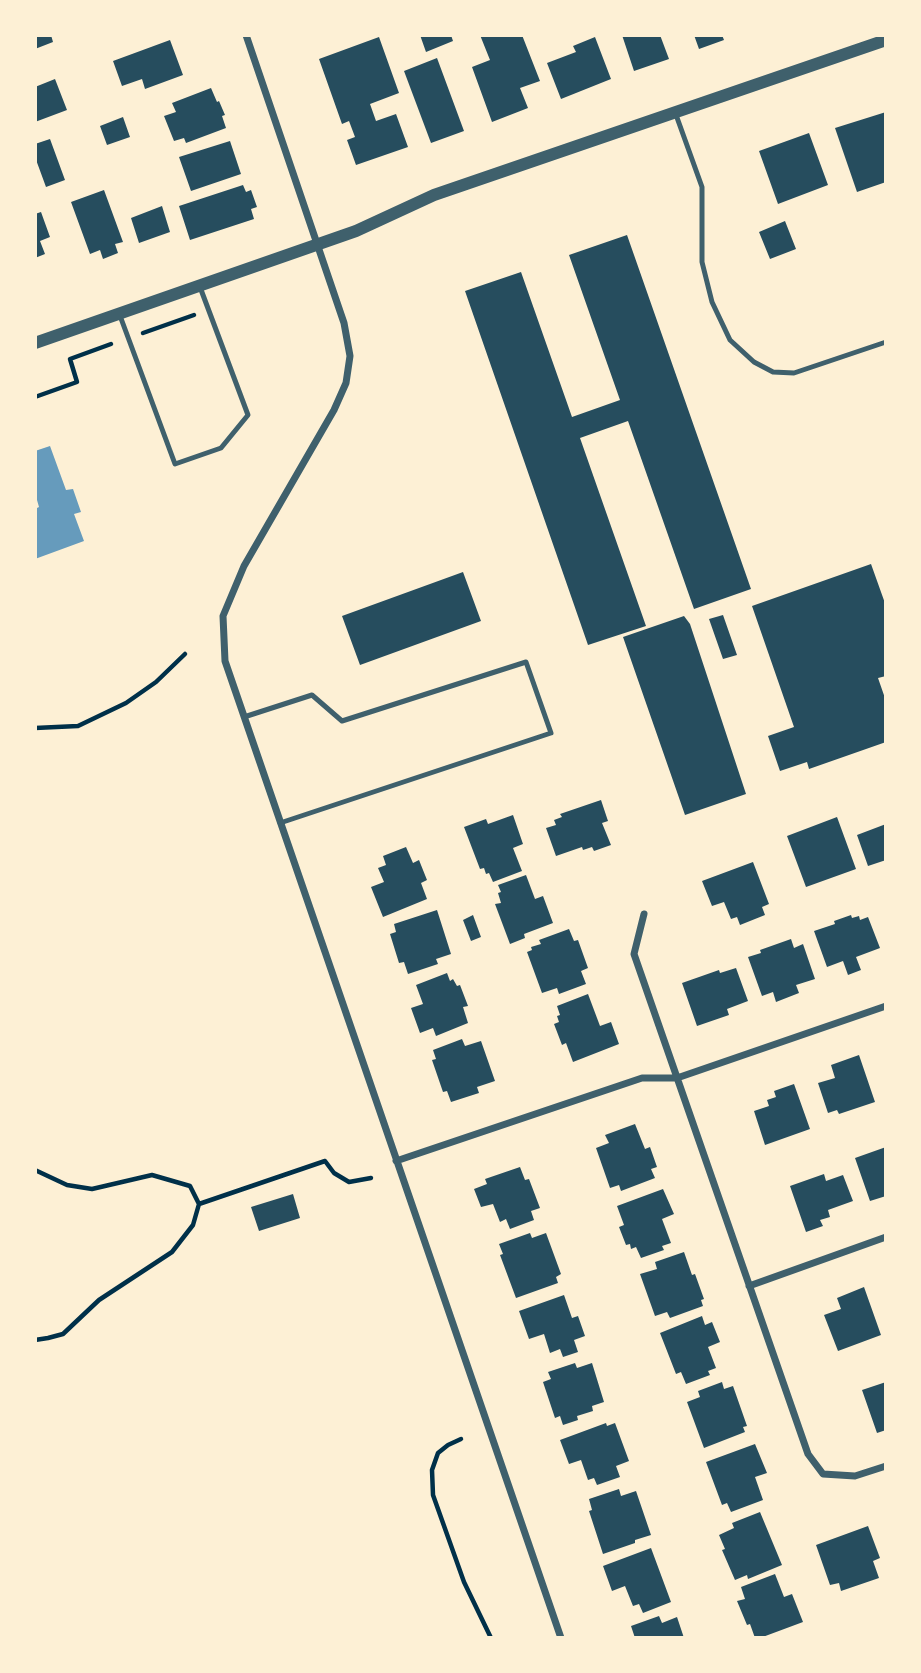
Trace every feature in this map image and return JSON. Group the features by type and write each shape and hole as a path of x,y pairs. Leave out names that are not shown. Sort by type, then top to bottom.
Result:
{"street":[{"path":"246,35 344,323 350,356 346,383 334,410 244,566 223,616 225,661 561,1638"},
{"path":"35,342 356,231 434,195 886,40"},
{"path":"644,914 634,954 808,1454 822,1474 855,1476 886,1466"},
{"path":"396,1161 642,1078 677,1078 886,1006"},
{"path":"749,1286 886,1237"}],"lane":[{"path":"675,112 702,187 702,261 707,282 712,302 730,340 754,362 773,372 794,373 886,342"},
{"path":"119,313 175,464 221,448 248,415 200,285"},
{"path":"244,717 312,695 342,721 526,662 551,733 280,823"}],"path":[{"path":"35,397 77,382 70,359 208,310"},
{"path":"35,728 78,726 126,703 156,682 186,654"},
{"path":"199,1204 325,1161 334,1173 349,1182 371,1178"},
{"path":"35,1170 66,1185 92,1189 152,1175 190,1186 199,1204 192,1225 172,1252 99,1300 63,1334 35,1340"},
{"path":"461,1439 438,1453 432,1470 433,1495 464,1582 491,1638"}],"water":[{"path":"50,446 66,490 73,489 81,512 74,514 84,541 35,559 35,509 39,507 35,500 35,451"}],"building":[{"path":"35,35 51,35 53,42 35,49"},
{"path":"420,35 451,35 453,41 426,52"},
{"path":"480,35 522,35 540,81 520,88 528,108 492,122 472,67 490,60"},
{"path":"622,35 660,35 669,59 634,71"},
{"path":"694,35 722,35 724,40 699,49"},
{"path":"379,37 399,93 370,104 376,121 396,114 408,147 356,165 347,140 355,137 349,121 342,124 319,59"},
{"path":"595,37 611,79 561,99 547,63 576,52 573,46"},
{"path":"170,40 183,75 145,89 142,79 122,86 113,61"},
{"path":"437,58 464,131 431,143 404,71"},
{"path":"55,79 67,110 35,122 35,87"},
{"path":"211,88 225,115 222,116 226,128 186,143 184,138 174,141 164,116 176,112 172,103"},
{"path":"886,112 886,182 857,192 835,128"},
{"path":"123,117 130,137 107,145 100,126"},
{"path":"809,133 828,185 778,204 759,151"},
{"path":"50,139 65,180 46,187 35,157 35,144"},
{"path":"230,141 241,174 191,191 179,157"},
{"path":"243,185 246,192 251,190 257,207 251,209 254,219 190,240 179,206"},
{"path":"104,190 123,242 115,244 118,253 103,259 100,250 90,254 71,202"},
{"path":"162,206 170,232 139,243 131,218"},
{"path":"41,212 50,237 40,241 45,254 35,258 35,214"},
{"path":"785,221 796,249 770,259 759,232"},
{"path":"627,235 751,589 694,609 628,421 580,438 646,626 588,645 465,291 521,272 572,417 620,400 569,255"},
{"path":"871,564 886,606 886,676 878,678 886,701 886,742 809,769 807,762 780,771 768,736 794,727 752,606"},
{"path":"463,572 481,621 360,665 342,616"},
{"path":"723,615 737,655 723,659 709,619"},
{"path":"684,616 690,624 746,794 685,815 623,637"},
{"path":"601,800 608,821 602,823 611,845 594,851 592,847 583,850 582,847 556,856 546,828 556,825 554,820 562,817 560,814"},
{"path":"513,815 523,844 513,848 522,871 493,882 484,868 480,869 464,827 486,819 488,824"},
{"path":"837,817 856,869 806,887 787,836"},
{"path":"886,824 886,860 868,866 857,835"},
{"path":"406,847 413,863 419,860 427,880 421,883 427,899 383,917 371,887 384,882 378,868 386,865 383,856"},
{"path":"753,862 769,904 762,907 765,915 740,925 737,917 731,919 724,902 712,906 702,881"},
{"path":"526,875 535,899 543,896 553,923 524,934 525,938 510,944 495,904 501,903 498,885"},
{"path":"437,910 451,954 436,959 438,964 408,974 404,962 399,963 390,934 396,932 394,924"},
{"path":"473,915 481,937 471,941 463,920"},
{"path":"851,915 852,918 859,916 860,920 868,917 880,948 856,957 861,970 848,975 843,961 827,967 814,931"},
{"path":"569,929 574,941 578,940 588,968 581,971 586,984 559,994 557,988 542,993 527,952 532,950 531,947 541,944 539,940"},
{"path":"791,939 794,948 803,944 815,979 796,985 799,993 776,1002 773,992 762,996 748,957"},
{"path":"736,968 748,1001 727,1009 729,1015 697,1026 682,983 719,970 720,973"},
{"path":"447,973 450,981 453,979 457,986 460,985 468,1006 463,1007 468,1023 436,1036 433,1028 420,1033 411,1008 423,1004 416,985"},
{"path":"588,994 600,1026 611,1022 619,1044 573,1062 566,1043 562,1045 554,1024 559,1022 557,1006"},
{"path":"462,1039 465,1046 481,1041 495,1081 477,1087 479,1093 451,1102 447,1091 443,1092 432,1060 436,1059 433,1050"},
{"path":"859,1055 875,1102 839,1114 837,1110 828,1113 818,1083 835,1078 831,1065"},
{"path":"794,1084 810,1129 765,1145 754,1111 769,1106 767,1100 776,1097 774,1091"},
{"path":"635,1124 645,1149 650,1147 657,1167 651,1169 655,1178 621,1191 619,1185 610,1188 596,1148 609,1143 605,1135"},
{"path":"886,1147 886,1196 870,1201 855,1158"},
{"path":"520,1167 525,1180 529,1179 540,1208 531,1211 534,1220 510,1229 506,1219 500,1222 493,1204 481,1207 474,1189 487,1184 485,1179"},
{"path":"824,1174 826,1181 843,1175 853,1201 828,1210 830,1217 820,1220 823,1226 806,1232 790,1186"},
{"path":"663,1189 674,1214 662,1219 671,1243 662,1246 664,1250 641,1258 636,1247 631,1249 630,1244 626,1245 619,1227 624,1225 617,1206"},
{"path":"293,1194 300,1218 259,1231 251,1207"},
{"path":"530,1233 532,1238 546,1233 561,1274 556,1277 558,1283 516,1298 500,1255 503,1254 499,1244"},
{"path":"684,1252 704,1299 701,1300 703,1306 670,1318 667,1312 655,1316 640,1274 657,1269 655,1262"},
{"path":"864,1287 881,1335 838,1351 824,1315 841,1309 837,1298"},
{"path":"564,1295 572,1318 578,1316 585,1336 574,1340 578,1352 563,1357 560,1349 550,1353 544,1334 529,1339 519,1311"},
{"path":"702,1316 705,1325 712,1322 720,1342 708,1347 716,1368 708,1371 710,1375 686,1384 681,1372 676,1374 660,1333"},
{"path":"575,1363 577,1368 592,1363 604,1402 592,1406 593,1411 577,1416 578,1420 563,1425 560,1416 555,1418 543,1382 551,1379 548,1372"},
{"path":"722,1382 724,1389 733,1386 747,1426 743,1427 745,1432 704,1448 687,1402 700,1397 698,1391"},
{"path":"886,1382 886,1430 877,1433 862,1390"},
{"path":"606,1423 607,1426 615,1423 629,1461 616,1466 620,1477 597,1485 594,1478 588,1480 581,1460 569,1464 560,1440"},
{"path":"755,1444 767,1473 755,1477 763,1500 731,1512 727,1503 722,1505 706,1462"},
{"path":"619,1489 621,1496 636,1491 651,1535 603,1554 589,1511 592,1510 589,1499"},
{"path":"760,1512 782,1565 748,1579 747,1575 735,1580 722,1550 725,1549 719,1535 734,1528 732,1523"},
{"path":"868,1526 880,1558 873,1561 879,1578 841,1591 839,1583 830,1585 816,1545"},
{"path":"651,1548 671,1602 643,1613 639,1604 633,1606 625,1586 612,1591 603,1566"},
{"path":"775,1574 784,1597 792,1594 803,1622 755,1638 737,1601 745,1599 741,1587"},
{"path":"659,1616 662,1623 677,1617 684,1638 635,1638 631,1626"}]}
